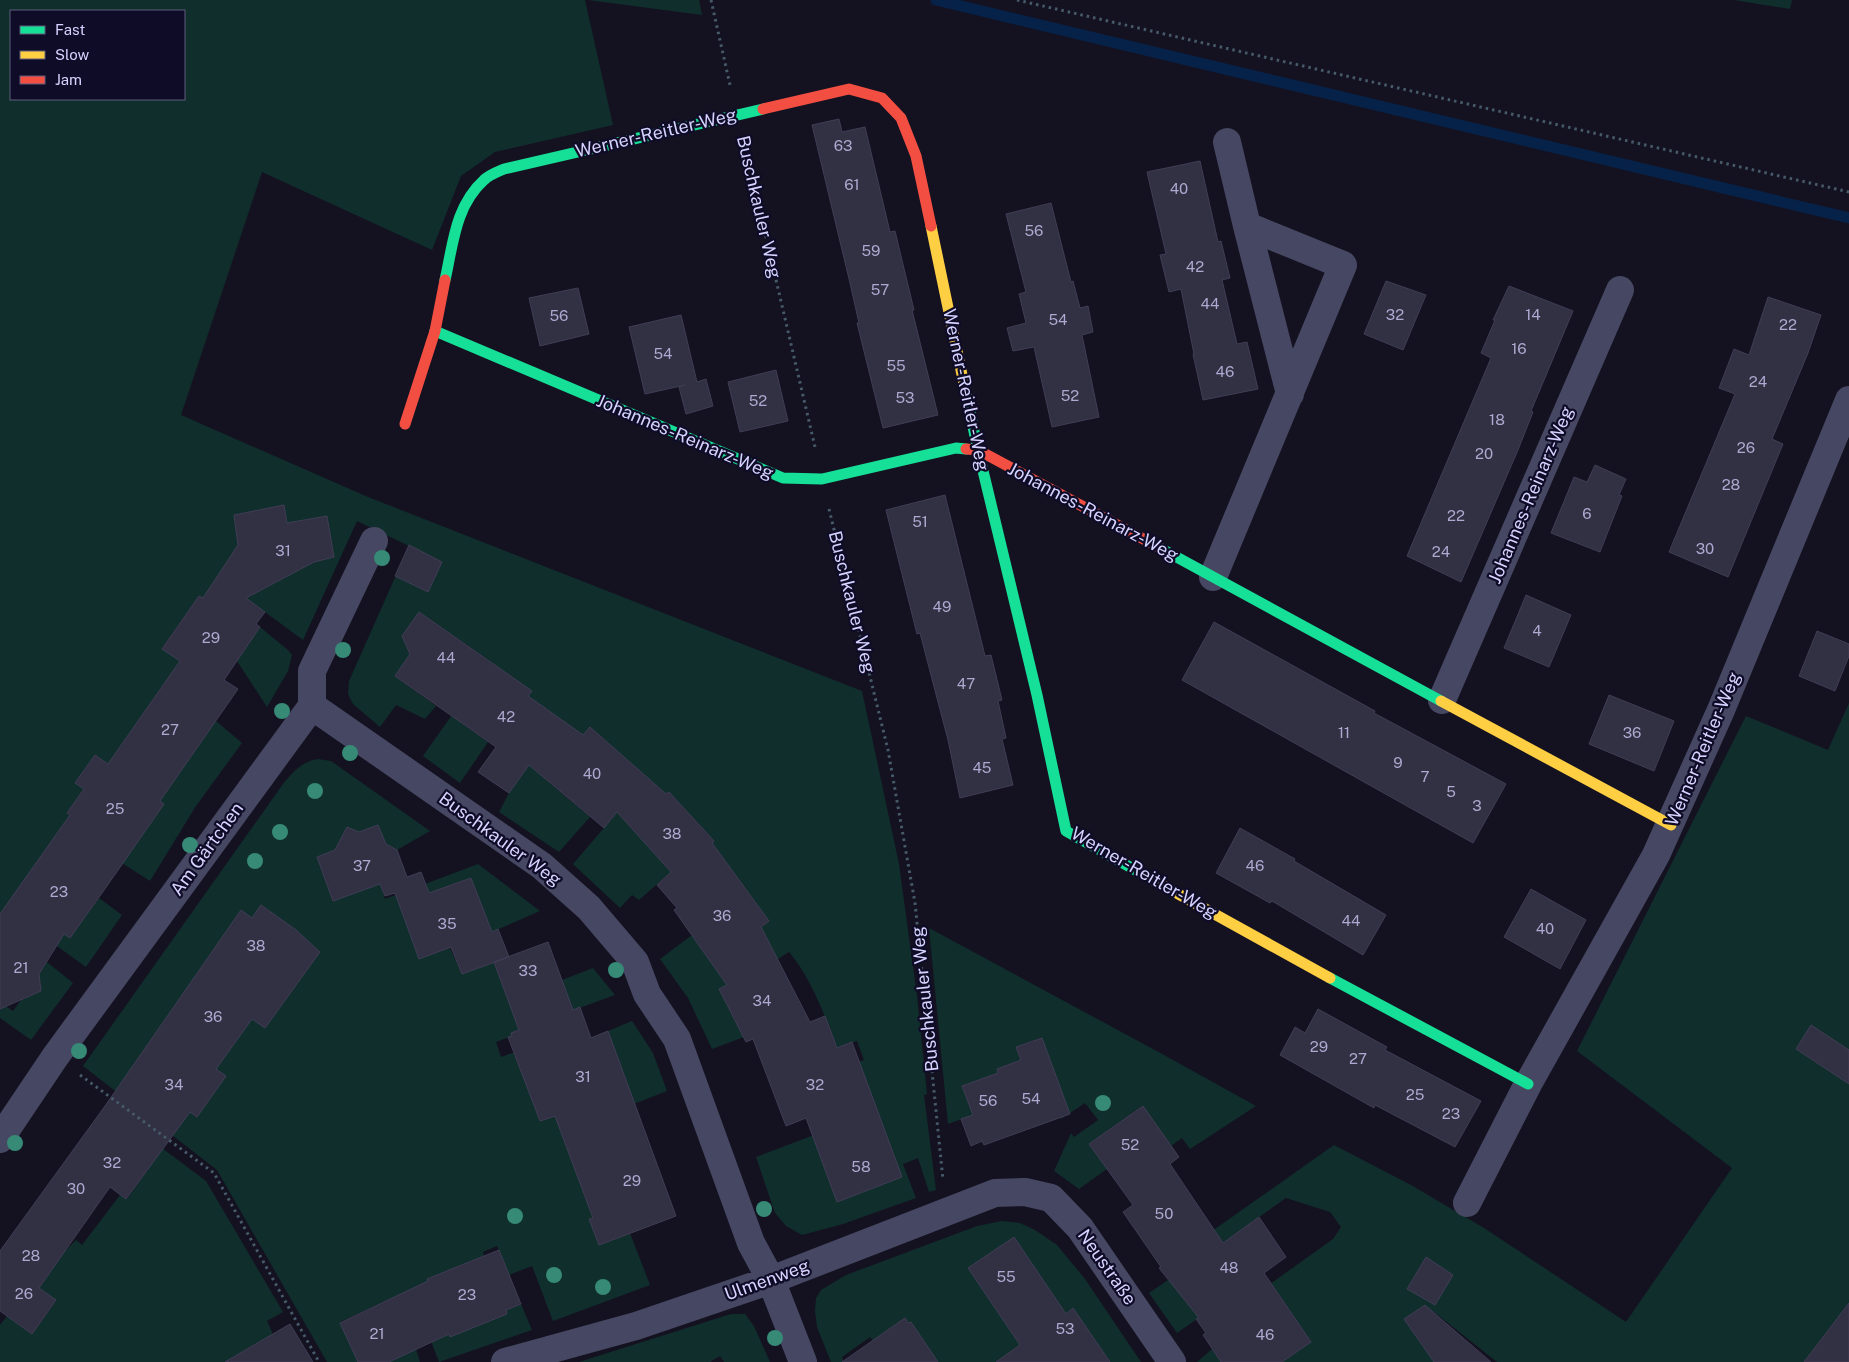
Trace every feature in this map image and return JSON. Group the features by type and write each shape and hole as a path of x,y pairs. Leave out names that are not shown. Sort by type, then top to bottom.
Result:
{"street":[{"name":"Werner-Reitler-Weg","path":"406,424 435,331 458,218 470,196 485,179 504,169 849,89 882,98 901,118 916,156 978,450 1066,831 1280,951 1528,1084"},
{"path":"1227,142 1290,394"},
{"path":"1213,577 1343,265 1247,226"},
{"name":"Johannes-Reinarz-Weg","path":"1442,700 1620,290"},
{"name":"Johannes-Reinarz-Weg","path":"435,331 783,478 822,479 956,448 978,450 1671,825"},
{"name":"Werner-Reitler-Weg","path":"1467,1203 1528,1084 1671,825 1849,400"},
{"path":"312,706 312,671 374,541"},
{"name":"Am Gärtchen","path":"0,1139 55,1057 312,706"},
{"name":"Buschkauler Weg","path":"312,706 542,866 589,908 635,962 647,994 677,1039 751,1243 771,1280 803,1362"},
{"name":"Ulmenweg","path":"505,1362 636,1326 771,1280 994,1193 1025,1192"},
{"name":"Neustraße","path":"1025,1192 1051,1198 1080,1228 1172,1362"}],"path":[{"name":"Buschkauler Weg","path":"711,0 822,479 888,750 912,884 946,1212"},
{"path":"1017,0 1849,192"},
{"path":"55,1057 214,1174 319,1362"}],"green space":[{"path":"0,0 585,0 613,125 495,152 461,176 432,250 262,172 181,415 368,497 862,691 899,864 917,996 927,1094 924,1095 936,1190 929,1192 918,1158 903,1164 916,1198 843,1224 802,1235 786,1226 775,1213 756,1157 877,1111 871,1094 855,1100 845,1066 864,1060 857,1041 836,1049 823,1033 831,1030 807,979 789,952 720,989 744,1037 712,1049 688,998 660,959 692,935 712,963 769,921 731,869 678,907 667,897 698,868 692,861 714,841 669,792 631,827 671,872 639,900 632,895 620,908 573,864 620,809 545,779 590,817 559,852 499,812 509,793 537,754 461,723 488,742 460,783 423,756 495,654 490,661 419,612 403,636 410,654 395,676 436,706 425,719 396,705 380,727 353,704 348,694 349,681 409,546 357,521 303,640 243,596 203,599 199,596 162,648 202,677 163,685 126,739 216,721 242,743 196,806 150,881 122,863 164,804 95,755 76,782 84,789 67,813 97,835 12,897 70,938 99,898 122,915 86,967 47,939 0,922"},
{"path":"588,0 699,0 702,15"},
{"path":"1734,0 1792,0 1790,9"},
{"path":"260,627 292,655 288,671 267,707 237,661"},
{"path":"1849,703 1849,1303 1824,1336 1849,1356 1849,1362 1497,1362 1434,1312 1423,1306 1405,1319 1442,1362 1282,1362 1311,1342 1274,1287 1266,1293 1263,1289 1333,1239 1341,1227 1330,1212 1286,1198 1197,1261 1188,1248 1334,1145 1411,1185 1484,1228 1626,1322 1732,1168 1577,1051 1746,716 1828,750"},
{"path":"318,759 331,761 430,831 397,850 386,844 378,826 359,832 347,827 335,850 317,857 379,884 385,899 478,864 540,911 492,932 471,878 418,897 403,916 419,958 450,948 462,974 494,962 514,1016 568,996 562,980 593,968 615,995 511,1033 512,1036 496,1042 501,1057 518,1051 540,1121 629,1088 608,1031 632,1021 653,1053 667,1091 631,1105 640,1133 571,1159 593,1218 589,1219 599,1245 630,1233 650,1285 553,1321 532,1266 509,1275 497,1246 483,1252 484,1256 427,1279 450,1336 507,1314 506,1310 521,1304 532,1330 439,1362 430,1338 392,1298 340,1322 358,1362 327,1362 217,1170 83,1066 283,784 302,765"},
{"path":"929,928 1256,1106 1190,1149 1182,1138 1171,1146 1142,1106 1089,1144 1107,1169 1079,1189 1054,1171 1071,1133 1074,1137 1098,1120 1085,1103 1061,1119 1041,1038 1016,1047 1021,1060 997,1069 998,1073 962,1086 973,1115 948,1124"},
{"path":"47,962 73,983 31,1040 0,1018 0,1002 13,1011 21,1000 41,991 39,974"},
{"path":"130,1124 206,1181 283,1312 267,1321 273,1334 247,1349 243,1362 0,1362 0,1325 7,1316 32,1334 56,1301 39,1288 64,1252 76,1240 82,1245 120,1195 127,1199 151,1165"},
{"path":"1002,1221 1020,1223 1035,1230 1057,1245 1085,1279 1141,1362 935,1362 911,1322 908,1323 905,1319 873,1341 870,1337 842,1357 844,1362 831,1362 817,1327 816,1298 821,1290 846,1275 977,1226"},
{"path":"1177,1274 1204,1314 1177,1333 1149,1293"},
{"path":"731,1314 745,1314 754,1326 770,1362 724,1362 720,1356 710,1362 579,1362"},
{"path":"416,1349 420,1362 389,1362"},
{"path":"1212,1349 1221,1362 1197,1362"}],"building":[{"path":"839,119 842,132 865,127 890,232 895,231 938,415 883,428 812,125"},
{"path":"1200,161 1218,242 1221,241 1230,278 1222,280 1237,344 1247,342 1258,389 1203,400 1181,289 1169,292 1160,255 1166,254 1147,172"},
{"path":"1051,203 1071,282 1073,281 1080,308 1088,306 1093,332 1082,335 1099,417 1052,427 1034,347 1013,351 1007,328 1026,323 1019,294 1026,292 1006,214"},
{"path":"1386,281 1426,295 1403,350 1364,334"},
{"path":"1509,286 1573,311 1531,411 1533,412 1518,450 1461,582 1407,556 1491,358 1481,353 1495,320 1493,320"},
{"path":"578,288 589,334 540,346 529,298"},
{"path":"1768,297 1821,315 1808,353 1772,439 1783,444 1728,577 1669,552 1735,394 1719,388 1734,349 1749,355"},
{"path":"681,315 697,382 706,379 713,406 686,414 679,387 685,385 645,394 629,327"},
{"path":"776,370 788,421 740,432 728,382"},
{"path":"1595,465 1626,479 1619,495 1622,496 1600,552 1551,533 1574,477 1587,482"},
{"path":"945,495 985,656 991,655 1002,700 998,701 1006,738 1002,739 1013,785 960,798 948,740 920,633 917,634 886,510"},
{"path":"284,505 287,523 327,516 334,557 314,562 246,598 265,612 256,624 260,627 224,680 238,689 160,801 164,804 107,886 70,938 64,934 39,974 41,991 0,1009 0,914 70,815 67,813 84,789 75,783 95,755 108,764 180,661 162,649 199,596 203,598 238,545 234,515"},
{"path":"409,545 442,562 428,592 395,576"},
{"path":"1526,595 1571,615 1549,667 1504,648"},
{"path":"419,612 532,691 528,696 583,735 590,727 666,794 669,792 714,841 712,843 769,921 761,927 810,1022 825,1016 837,1048 852,1042 902,1177 837,1202 806,1118 786,1126 753,1039 746,1042 719,989 727,985 674,910 677,908 657,885 671,872 617,812 604,828 529,765 509,793 478,772 496,747 395,676 410,654 402,636"},
{"path":"1214,622 1375,711 1374,713 1506,784 1473,843 1182,680"},
{"path":"1817,631 1849,644 1849,656 1835,691 1799,676"},
{"path":"1609,695 1674,721 1654,771 1589,744"},
{"path":"378,825 386,844 397,850 407,877 421,872 429,893 471,878 492,932 498,929 509,957 462,974 451,947 419,959 395,893 385,896 380,884 333,901 317,857 335,850 347,827 359,832"},
{"path":"1240,828 1295,859 1294,861 1386,915 1363,955 1272,901 1270,903 1216,873"},
{"path":"1531,889 1586,920 1560,969 1504,937"},
{"path":"261,905 296,930 320,952 265,1028 252,1019 216,1069 226,1076 197,1117 190,1112 126,1199 110,1187 39,1288 56,1300 32,1334 0,1311 0,1251 105,1106 241,910 252,918"},
{"path":"548,942 573,1010 580,1007 591,1038 608,1031 676,1216 599,1245 589,1219 593,1218 555,1116 540,1121 508,1037 512,1036 511,1033 519,1030 494,962"},
{"path":"1318,1009 1387,1047 1385,1050 1481,1101 1455,1147 1375,1105 1374,1108 1280,1055 1295,1027 1305,1033"},
{"path":"1811,1025 1849,1050 1849,1084 1796,1049"},
{"path":"1042,1038 1070,1114 984,1145 982,1141 971,1146 961,1119 973,1115 962,1086 998,1073 997,1069 1021,1060 1016,1047"},
{"path":"1143,1106 1179,1157 1170,1164 1223,1243 1259,1217 1286,1257 1264,1273 1311,1342 1282,1362 1221,1362 1203,1335 1206,1333 1196,1319 1199,1318 1159,1268 1161,1267 1123,1212 1133,1205 1089,1144"},
{"path":"1014,1237 1066,1314 1073,1308 1110,1362 996,1362 1020,1345 968,1268"},
{"path":"499,1250 521,1304 506,1310 507,1314 450,1337 449,1334 389,1362 358,1362 340,1323 428,1281 427,1279"},
{"path":"1426,1257 1453,1275 1435,1305 1407,1289"},
{"path":"1849,1303 1849,1362 1804,1362"},
{"path":"1425,1305 1491,1362 1434,1362 1404,1319"},
{"path":"905,1318 908,1323 911,1322 938,1362 842,1362"},
{"path":"290,1324 313,1362 225,1362"}],"waterway":[{"path":"936,0 1849,218"}],"traffic: fast":[{"path":"445,280 453,240 461,214 474,190 491,175 504,169 763,109"},
{"path":"435,331 783,478 822,479 956,448 966,449"},
{"path":"966,394 1037,695 1066,831 1153,880"},
{"path":"1160,548 1441,701"},
{"path":"1330,978 1528,1084"}],"traffic: slow":[{"path":"931,226 966,394"},
{"path":"1441,701 1671,825"},
{"path":"1153,880 1330,978"}],"traffic: jam":[{"path":"763,109 849,89 882,98 901,118 916,156 931,226"},
{"path":"405,424 435,331 445,280"},
{"path":"966,449 978,450 1160,548"}]}
